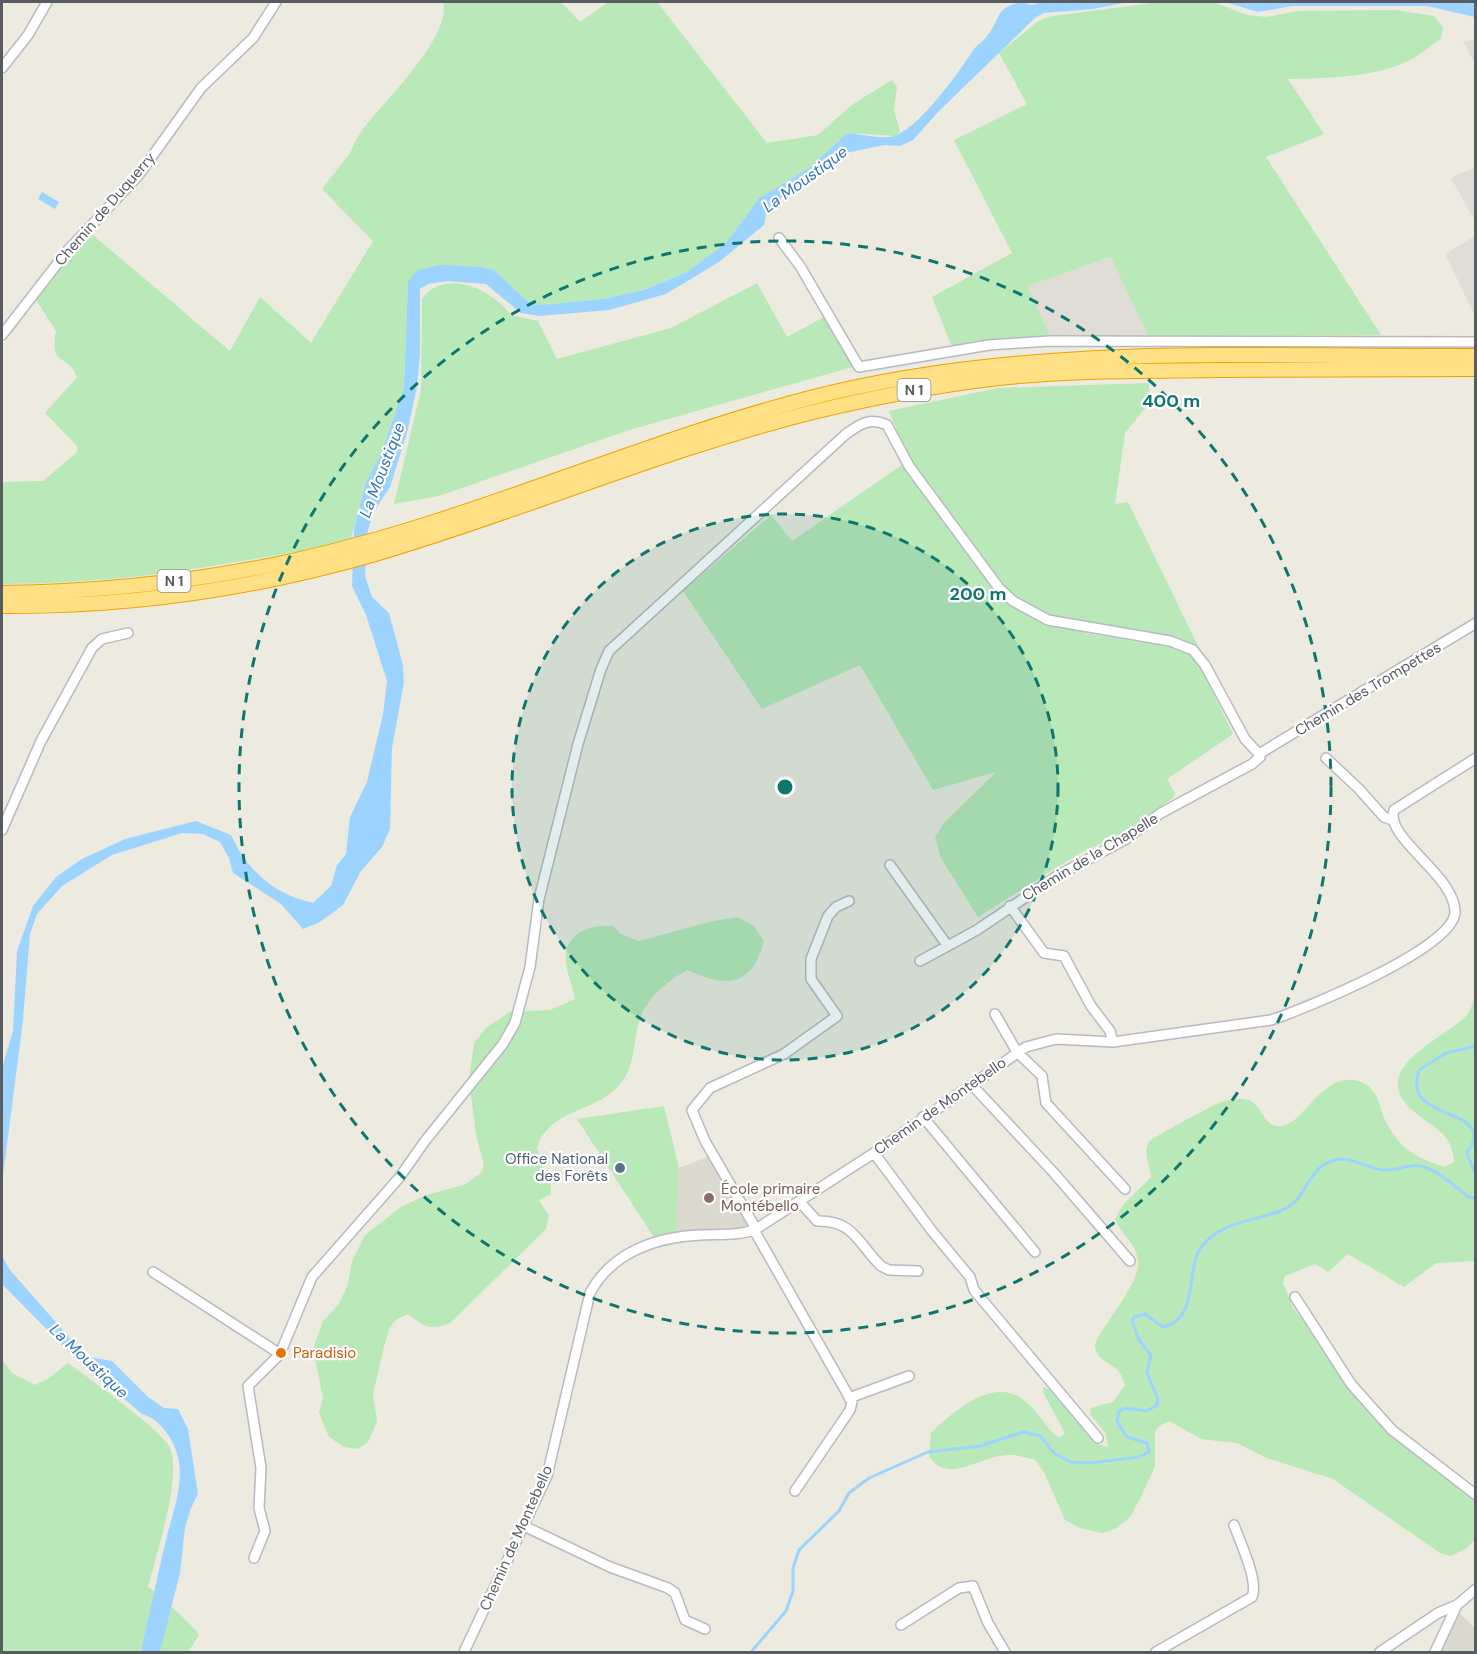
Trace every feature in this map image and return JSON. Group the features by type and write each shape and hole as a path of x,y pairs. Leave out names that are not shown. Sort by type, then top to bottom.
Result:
{"highway":[{"name":"N 1","path":"2,593 130,586 206,577 289,562 380,537 729,422 807,399 898,379 998,364 1110,358 1476,356"},
{"name":"N 1","path":"2,606 116,602 217,590 342,563 700,446 810,413 896,393 1000,378 1110,371 1476,369"}],"street":[{"path":"2,68 28,36 47,2"},
{"name":"Chemin de Duquerry","path":"2,335 68,250 138,176 201,88 254,38 276,2"},
{"path":"779,238 800,266 859,367 978,346 1049,341 1476,342"},
{"path":"254,1558 265,1531 259,1508 261,1468 247,1390 250,1381 274,1362 280,1354 312,1277 399,1178 424,1141 504,1044 515,1023 530,967 539,899 578,744 601,669 609,651 846,434 861,423 872,420 887,425 909,466 999,588 1013,601 1048,620 1170,641 1193,650 1205,665 1245,739 1259,754"},
{"name":"Chemin des Trompettes","path":"1259,754 1476,623"},
{"path":"2,830 41,741 92,648 102,639 128,633"},
{"name":"Chemin de la Chapelle","path":"920,961 977,930 1010,906 1126,839 1161,813 1251,764 1260,757 1259,754"},
{"name":"Chemin de Montebello","path":"464,1653 547,1476 590,1293 599,1277 630,1252 661,1239 739,1234 755,1230 874,1152 1017,1052 1042,1041 1113,1042 1241,1025 1295,1012 1381,972 1442,934 1452,924 1455,914 1450,891 1401,834 1392,820 1384,817 1359,789 1326,758"},
{"path":"1392,820 1394,810 1400,804 1476,758"},
{"path":"890,865 947,945"},
{"path":"795,1491 850,1410 849,1398 705,1141 692,1110 701,1095 720,1081 784,1054 837,1016 811,979 811,959 828,916 836,907 849,901"},
{"path":"1010,906 1044,953 1064,956 1091,1006 1110,1031 1113,1042"},
{"path":"995,1014 1017,1052 1041,1076 1046,1103 1125,1189"},
{"path":"972,1085 1054,1173 1130,1261"},
{"path":"923,1117 1035,1252"},
{"path":"874,1152 932,1231 970,1277 974,1290 1098,1438"},
{"path":"799,1201 817,1221 834,1221 844,1225 881,1266 888,1270 918,1271"},
{"path":"153,1272 280,1354"},
{"path":"1295,1297 1351,1384 1392,1430 1476,1495"},
{"path":"849,1398 909,1376"},
{"path":"1156,1653 1252,1597 1254,1592 1252,1578 1234,1525"},
{"path":"524,1526 610,1567 668,1588 675,1593 685,1620 705,1629"},
{"path":"901,1626 959,1588 973,1586 988,1623 1005,1653"},
{"path":"1380,1653 1438,1613 1457,1605 1476,1588"},
{"path":"1435,1653 1457,1605"}],"shaded area":[{"path":"1476,40 1475,64 1463,41"},
{"path":"1475,167 1475,221 1451,178"},
{"path":"1475,236 1475,316 1445,254"},
{"path":"1112,257 1148,336 1051,337 1027,286"},
{"name":"École primaire Montébello","path":"717,1153 758,1228 674,1237 679,1168"},
{"path":"1455,1609 1475,1628 1475,1652 1435,1652"}],"green space":[{"path":"443,2 561,2 580,22 608,2 657,2 767,143 818,135 853,104 892,80 897,87 894,111 900,131 896,136 851,133 845,135 809,168 759,198 726,243 687,272 642,290 603,299 539,305 526,300 494,270 462,266 418,271 408,281 404,388 380,456 365,484 351,539 287,553 156,574 94,580 2,584 2,482 43,481 77,452 77,446 45,413 77,377 73,369 57,356 56,331 33,295 87,230 230,351 260,297 311,343 373,241 322,189 347,157 361,132 426,51 443,17"},
{"path":"1159,2 1216,3 1247,15 1267,17 1297,11 1395,10 1434,16 1443,27 1441,38 1414,58 1400,65 1352,76 1288,79 1324,134 1266,157 1381,335 1148,336 1111,257 1027,286 1051,337 952,347 932,297 1012,253 954,140 1027,104 999,53 1037,22 1047,17"},
{"path":"456,283 469,286 493,298 511,315 538,321 557,359 671,328 757,283 787,337 826,316 856,366 629,430 439,496 394,504 421,390 422,299 432,289 443,284"},
{"path":"1149,383 1150,402 1125,433 1115,504 1128,502 1200,650 1179,638 1088,624 1084,633 1182,649 1199,663 1233,734 1167,779 1175,793 1173,798 1118,836 1080,853 978,917 941,858 935,837 944,823 996,772 933,790 860,665 762,709 683,591 771,515 792,541 909,460 889,411 998,388"},
{"path":"738,917 754,926 764,941 753,967 736,980 726,981 714,980 687,970 665,985 652,998 642,1013 629,1069 621,1083 603,1098 553,1124 541,1138 537,1149 551,1185 551,1194 539,1200 549,1216 546,1229 450,1323 432,1327 418,1322 408,1314 397,1319 390,1327 385,1343 373,1394 377,1422 368,1442 358,1449 344,1447 329,1437 319,1413 323,1398 313,1349 323,1321 339,1304 348,1284 352,1261 365,1235 401,1207 424,1196 466,1184 482,1172 484,1165 476,1135 469,1080 474,1043 486,1028 509,1012 550,1010 575,999 566,962 566,952 573,938 587,929 613,926 621,934 639,941 713,921"},
{"path":"1475,995 1475,1261 1436,1263 1404,1287 1348,1254 1328,1272 1315,1264 1285,1276 1283,1283 1293,1308 1399,1442 1475,1502 1475,1539 1467,1548 1451,1556 1440,1553 1333,1479 1267,1458 1237,1443 1201,1439 1169,1421 1159,1426 1155,1432 1155,1466 1130,1517 1115,1529 1102,1533 1080,1528 1065,1520 1044,1472 1035,1460 1007,1455 965,1467 946,1469 937,1465 929,1457 931,1433 972,1400 997,1392 1009,1393 1027,1402 1059,1438 1065,1433 1043,1392 1043,1387 1049,1389 1098,1444 1108,1447 1106,1434 1090,1414 1091,1408 1113,1402 1125,1385 1117,1369 1099,1356 1095,1347 1096,1341 1131,1285 1138,1263 1132,1245 1115,1219 1124,1204 1151,1177 1146,1150 1149,1142 1170,1129 1217,1104 1240,1099 1251,1101 1256,1105 1272,1125 1286,1125 1335,1083 1346,1080 1358,1081 1373,1091 1389,1127 1407,1149 1444,1167 1454,1162 1452,1150 1443,1134 1406,1104 1399,1090 1399,1077 1405,1065 1416,1054 1466,1016 1471,1009"},
{"path":"664,1106 679,1168 675,1233 653,1236 577,1119"},
{"path":"2,1359 12,1373 35,1385 49,1378 68,1363 140,1417 170,1448 173,1477 170,1496 162,1537 148,1587 199,1635 188,1652 2,1652"}],"water":[{"name":"La Moustique","path":"1021,2 1032,5 1041,2 1128,2 1093,9 1044,13 1036,17 939,111 913,140 900,146 884,145 846,153 801,188 783,196 766,214 764,225 719,262 666,294 609,310 539,316 521,313 486,284 448,281 428,284 420,289 420,354 417,386 408,429 390,487 373,513 368,530 365,576 372,597 389,613 403,665 404,682 392,748 390,829 382,847 361,871 343,905 320,922 303,929 281,904 233,873 229,858 220,842 203,834 182,833 112,855 62,886 37,914 30,934 23,1020 2,1183 2,1068 13,1031 17,951 33,906 56,877 82,859 125,839 196,821 231,835 245,860 274,887 286,894 313,903 331,886 337,865 346,854 350,817 367,782 383,714 387,681 366,615 352,586 354,529 365,484 380,456 404,388 408,281 418,270 441,265 480,267 494,270 526,300 539,305 603,299 643,290 687,272 726,243 759,198 809,168 845,135 851,133 887,137 897,135 907,129 928,109 974,49 986,38 1002,11"},
{"path":"1225,2 1474,2 1475,17 1427,6 1292,6 1258,12"},
{"path":"42,192 59,202 55,209 38,199"},
{"name":"La Moustique","path":"2,1256 10,1270 82,1352 94,1358 112,1361 148,1397 164,1408 178,1409 188,1429 198,1494 185,1528 180,1573 160,1652 141,1652 180,1481 175,1447 161,1426 142,1414 71,1354 2,1284"}],"waterway":[{"path":"1476,1046 1446,1053 1419,1070 1417,1085 1421,1096 1429,1104 1462,1120 1470,1127 1474,1138 1467,1153 1476,1176"},
{"path":"751,1652 786,1611 793,1591 793,1568 799,1550 839,1511 849,1493 869,1478 928,1452 980,1446 1023,1432 1040,1436 1054,1453 1070,1462 1089,1463 1139,1457 1149,1452 1147,1443 1127,1437 1117,1422 1119,1411 1124,1408 1147,1411 1157,1405 1158,1399 1147,1373 1151,1355 1139,1340 1132,1321 1134,1317 1145,1314 1163,1327 1175,1322 1183,1314 1187,1303 1197,1255 1202,1246 1228,1227 1288,1207 1300,1196 1322,1166 1341,1159 1378,1169 1392,1170 1422,1166 1443,1177 1468,1197 1476,1198"}],"place":[{"name":"Office National des Forêts","path":"620,1168"},
{"name":"École primaire Montébello","path":"709,1198"},
{"name":"Paradisio","path":"281,1353"}]}
